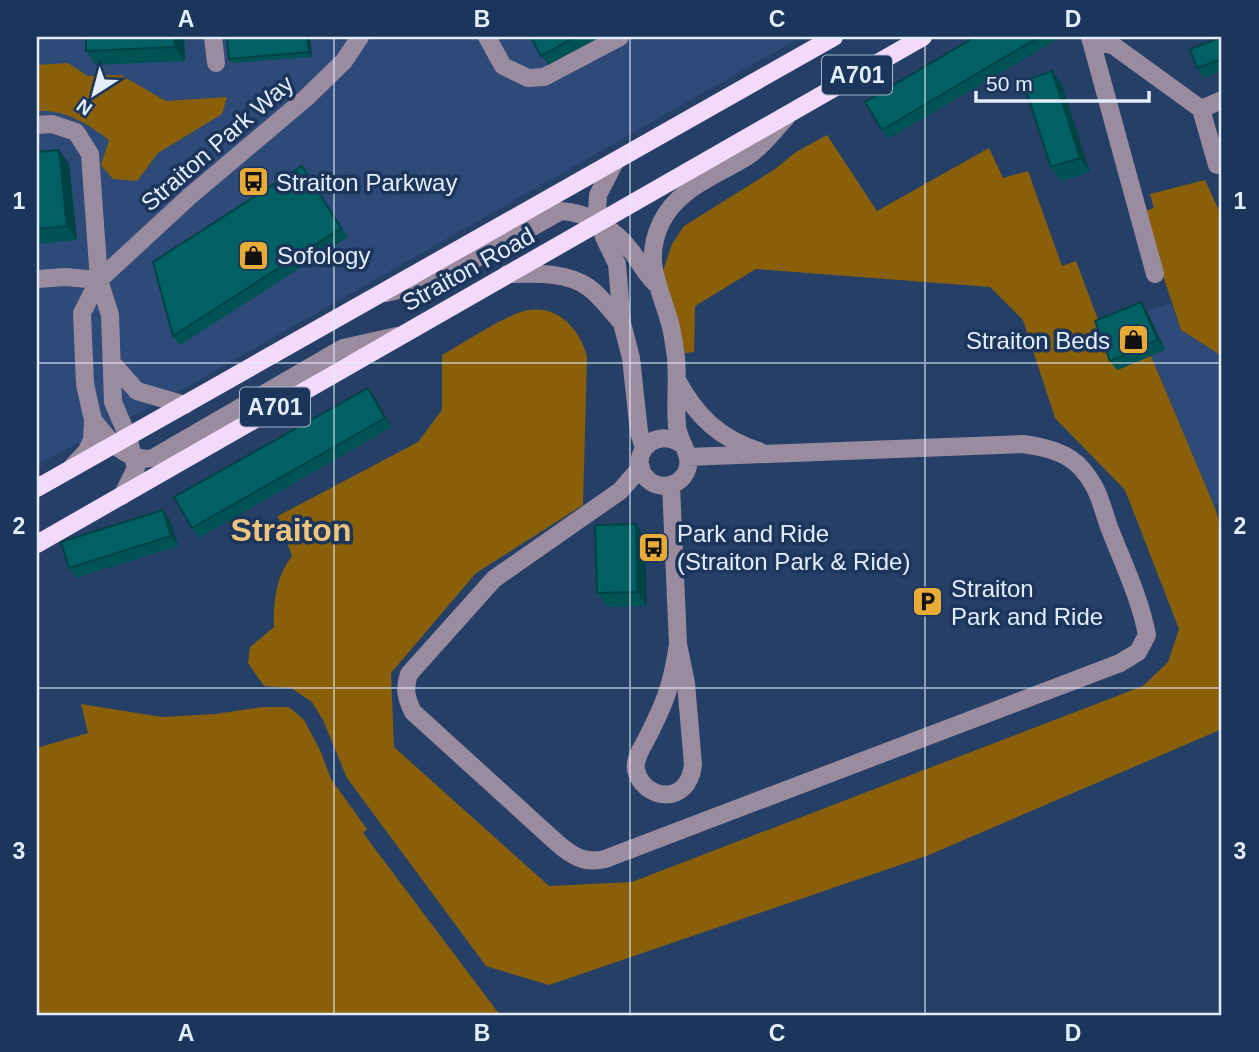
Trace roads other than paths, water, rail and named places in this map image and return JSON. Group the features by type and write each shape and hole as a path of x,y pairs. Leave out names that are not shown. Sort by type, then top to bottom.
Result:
{"main road":[{"name":"Straiton Road","path":"37,488 834,37"},
{"name":"Straiton Road","path":"37,544 923,37"}],"street":[{"path":"213,37 216,63"},
{"name":"Straiton Park Way","path":"69,470 86,452 92,440 93,420 85,384 82,313 99,281 190,196 306,98 344,61 360,37"},
{"path":"487,37 503,66 528,78 544,78 620,37"},
{"path":"1090,38 1114,46 1202,109 1217,165"},
{"path":"1090,38 1155,274"},
{"path":"1202,109 1222,100"},
{"path":"615,162 598,195 597,213 599,224 617,264 622,323 631,358 643,448 640,467 643,475 656,484 671,485 684,476 688,468 677,426 677,380 670,323 655,283 654,242 668,209 683,193 751,154 790,113"},
{"path":"37,125 52,124 76,132 90,154 99,281 110,315 111,383 122,441"},
{"path":"377,295 436,281 561,211 573,211 599,224 624,243 641,269 655,283"},
{"path":"507,274 548,274 578,281 599,297 622,323"},
{"path":"37,279 65,277 99,281"},
{"path":"122,495 136,468 134,457 143,460 153,458 343,348 400,335"},
{"path":"112,363 136,391 185,405"},
{"path":"677,380 697,412 714,427 738,444 770,455"},
{"name":"Straiton Park Way","path":"93,420 122,441 128,456 134,457"},
{"path":"640,467 620,491 494,579 410,674 405,686 407,700 413,712 569,853 591,862 1120,663 1138,652 1147,635 1101,498 1081,467 1064,455 1044,447 1024,444 770,455 684,450 666,437 659,437 643,448"},
{"path":"671,485 678,644 686,683 694,765 692,778 686,788 676,794 665,795 652,790 636,770 638,755 666,700 678,644"}],"place":[{"name":"Straiton Parkway","path":"253,182"},
{"name":"Sofology","path":"254,255"},
{"name":"Straiton Beds","path":"1133,340"},
{"name":"Park and Ride (Straiton Park & Ride)","path":"654,547"},
{"name":"Straiton Park and Ride","path":"928,602"}],"district":[{"name":"Straiton","path":"291,530"}]}
